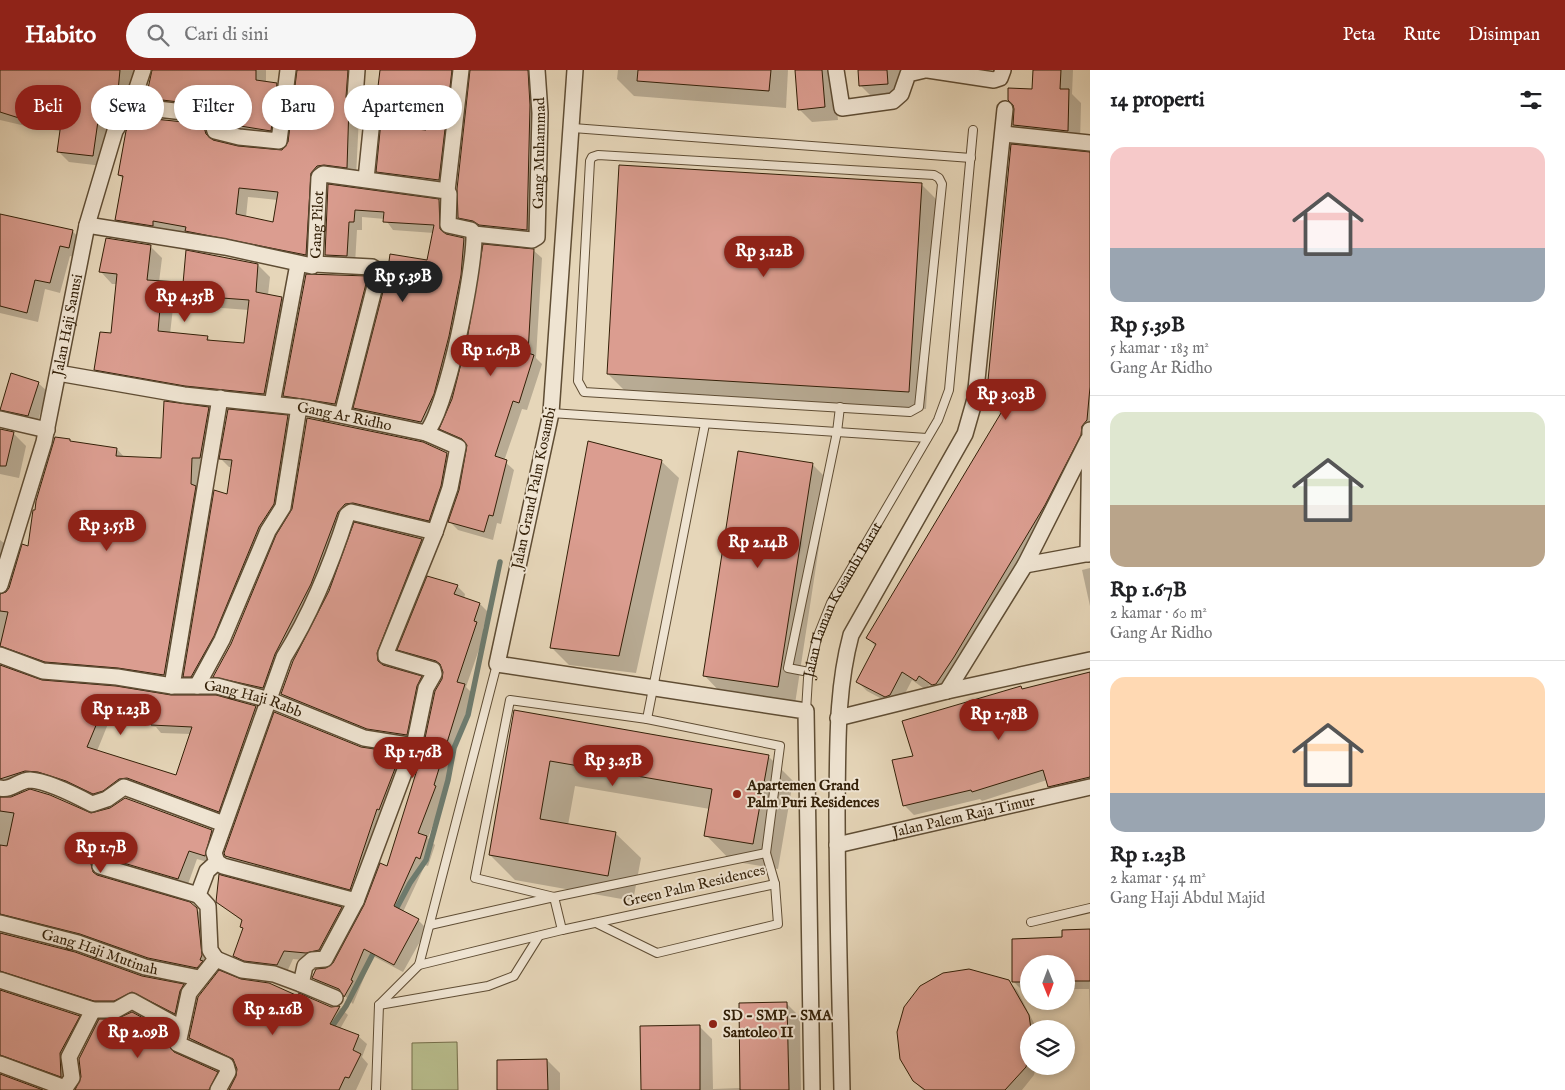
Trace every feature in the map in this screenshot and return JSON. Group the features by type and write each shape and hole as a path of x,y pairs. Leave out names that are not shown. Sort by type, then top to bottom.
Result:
{"street":[{"name":"Jalan Haji Sanusi","path":"138,85 143,70"},
{"path":"164,110 210,115 215,131 239,137 279,141 288,70"},
{"path":"357,70 355,96 370,111 372,120 366,179"},
{"path":"426,433 446,387 469,283 474,234 471,230 448,225 449,194 447,191 461,70"},
{"name":"Gang Muhammad","path":"474,234 532,240 537,237 540,113 537,70"},
{"name":"Jalan Grand Palm Kosambi","path":"497,664 551,413 575,70"},
{"path":"836,70 842,108 893,101 901,94 908,72 926,70 994,80 1000,78 1003,70"},
{"name":"Jalan Taman Kosambi Barat","path":"842,1090 837,845 838,718 843,666 851,636 966,434 975,399 1010,134 1005,109"},
{"name":"Jalan Haji Sanusi","path":"0,585 47,430 87,225 116,130"},
{"path":"1010,134 1090,142"},
{"name":"Gang Pilot","path":"87,225 225,247 298,264 314,264 320,176 366,179 447,191"},
{"path":"272,404 298,264"},
{"path":"314,264 372,267 377,270 342,415"},
{"name":"Gang Ar Ridho","path":"58,373 220,398 300,407 426,433 458,448 450,488 435,532"},
{"path":"172,686 220,398"},
{"path":"197,686 222,640 268,531 283,507 300,407"},
{"path":"0,419 47,430"},
{"path":"946,690 1026,565 1089,435"},
{"path":"1026,565 1089,554 1089,435"},
{"path":"301,984 305,966 312,960 325,959 356,901 414,746 426,688 434,673 433,670 386,656 386,654 435,532 351,512 347,514 329,570 302,627 284,657 214,853 217,862 223,866 356,901"},
{"name":"Gang Haji Rabb","path":"0,655 43,671 117,677 172,686 217,686 270,700 364,738 414,746"},
{"path":"838,718 946,690 1087,660"},
{"path":"497,664 652,686 806,711"},
{"name":"Jalan Taman Kosambi Barat","path":"806,711 812,1090"},
{"path":"0,788 5,789 32,780 62,790 93,804 107,799 124,786 224,824"},
{"name":"Jalan Palem Raja Timur","path":"837,845 1090,787"},
{"path":"198,896 207,871 217,862"},
{"path":"100,866 198,896 208,906 210,950 216,959 242,970 274,974 335,998"},
{"name":"Gang Haji Mutinah","path":"0,923 78,943 145,967 199,978"},
{"path":"216,959 189,993 178,1044 226,1065 228,1072 218,1090"},
{"path":"0,980 93,1010 116,1010 132,1001 181,1028"},
{"path":"0,1064 65,1088 72,1078 69,1057 93,1010"}],"lane":[{"path":"572,128 971,158"},
{"name":"Jalan Taman Kosambi Barat","path":"806,711 810,672 817,638 831,603 938,420 949,390 972,130"},
{"path":"598,155 934,175 939,178 942,184 919,407 910,412 840,407 584,392 580,387 589,171 592,157 598,155"},
{"path":"810,672 788,668 837,432 840,407"},
{"path":"551,413 927,438"},
{"path":"705,424 646,720 780,746 766,853"},
{"path":"376,1090 379,1006 420,964 497,664"},
{"name":"Green Palm Residences","path":"554,897 475,878 510,700 646,720"},
{"name":"Green Palm Residences","path":"420,964 562,930 775,884 766,853 430,925"},
{"path":"596,923 654,952 662,952 778,924 775,884"},
{"path":"554,897 562,930"},
{"path":"1031,922 1090,908"},
{"path":"379,1006 488,986 514,976 540,936"}],"green space":[{"path":"457,1042 458,1090 412,1090 412,1043"}],"building":[{"path":"0,70 120,70 119,85 91,85 91,130 97,130 93,156 57,152 60,130 81,130 81,85 15,85 15,117 0,112"},
{"path":"152,70 256,70 256,80 277,83 277,85 262,85 262,130 252,128 252,85 174,85 174,101 164,100 164,85 149,85"},
{"path":"297,70 348,70 347,85 344,85 344,130 348,130 347,168 324,165 317,166 311,173 306,255 185,231 186,227 153,221 153,226 115,220 123,176 118,175 127,130 164,130 164,120 174,121 174,130 205,130 206,134 213,140 238,146 282,150 288,142 290,130 334,130 334,85 295,85","holes":["239,188 278,192 273,222 236,214"]},
{"path":"380,70 452,70 450,85 378,85"},
{"path":"470,70 528,70 530,105 527,230 479,225 473,221 458,218 457,189"},
{"path":"638,70 771,70 769,91 637,81"},
{"path":"795,70 822,70 825,107 798,110"},
{"path":"858,70 887,70 888,84 859,86"},
{"path":"1033,70 1061,70 1060,89 1069,89 1068,131 1013,125 1014,109 1008,100 1008,88 1032,89"},
{"path":"380,130 445,130 439,180 376,172"},
{"path":"1011,144 1090,152 1090,387 1087,420 1082,426 1081,435 1045,505 936,684 932,685 919,676 916,681 902,672 890,695 885,697 856,682 876,644 866,638 1007,403 986,401"},
{"path":"619,165 922,183 909,392 607,374"},
{"path":"328,184 439,199 440,229 446,234 464,238 461,275 449,336 434,394 421,422 353,408 387,276 390,254 427,260 434,225 383,222 384,212 355,210 354,222 349,222 347,256 325,255"},
{"path":"0,214 73,230 69,248 60,246 50,283 35,280 27,313 0,306"},
{"path":"106,238 151,245 147,280 179,282 177,298 161,297 158,331 208,336 207,340 244,343 249,300 182,295 186,250 258,264 256,292 282,297 264,394 185,386 94,370 100,332 111,333 117,274 99,272"},
{"path":"483,244 534,249 528,353 534,355 519,403 513,401 495,456 507,460 493,516 489,515 484,532 448,522 459,490 467,445 462,439 439,429 452,399 467,340"},
{"path":"306,274 368,276 335,404 283,396"},
{"path":"11,373 39,382 28,416 0,410"},
{"path":"164,401 209,407 200,458 192,458 191,484 196,486 164,675 118,668 45,662 0,646 8,612 0,611 0,594 6,592 9,588 22,544 28,546 33,510 35,510 55,437 117,448 116,456 161,458"},
{"path":"228,409 288,415 274,504 259,527 214,636 191,677 183,677 214,490 227,494 232,460 219,459"},
{"path":"307,418 423,442 447,453 441,486 429,521 353,503 345,504 338,512 311,584 275,654 263,688 213,677 231,644 276,535 292,509"},
{"path":"0,429 14,432 6,466 0,466"},
{"path":"588,441 662,460 619,656 550,648"},
{"path":"738,451 813,463 778,687 703,676"},
{"path":"354,522 422,539 377,653 378,661 383,665 422,676 417,686 407,735 367,729 281,694 293,661 329,591"},
{"path":"427,576 458,585 454,594 480,603 474,621 477,622 457,682 465,684 434,785 436,786 418,833 427,836 420,859 416,857 394,906 419,919 394,965 364,949 351,980 353,981 344,997 339,989 312,978 316,969 326,968 333,963 364,905 380,863 387,866 421,757 435,691 442,679 443,672 440,664 436,661 397,650"},
{"path":"0,665 42,680 116,686 171,695 216,695 256,706 219,812 127,778 119,779 103,791 93,794 66,781 38,772 25,771 0,779","holes":["102,711 152,720 151,725 192,727 176,775 87,747"]},
{"path":"1090,672 1090,777 1048,787 1043,770 972,792 971,790 903,806 892,760 913,756 902,721 1021,686 1022,689"},
{"name":"Apartemen Grand Palm Puri Residences","path":"514,710 769,755 753,844 704,836 712,789 550,761 540,819 616,832 608,876 489,855"},
{"path":"274,712 361,747 401,753 379,810 377,809 350,890 225,856 224,853"},
{"path":"30,789 50,795 91,813 110,808 125,798 212,830 205,856 189,851 178,879 103,857 94,859 91,864 93,872 97,875 190,902 197,908 202,955 200,960 203,961 197,968 148,958 80,934 0,914 0,845 7,846 14,813 0,811 0,797 11,797"},
{"path":"219,874 342,907 319,950 306,953 284,951 277,965 244,961 233,956 243,928 240,927 242,920 216,902"},
{"path":"1090,929 1090,981 1075,981 1075,955 1020,955 1020,982 1012,982 1012,939 1062,937 1062,930"},
{"path":"0,933 75,952 142,976 184,984 180,991 175,1014 132,992 114,1001 94,1001 0,971"},
{"path":"969,969 1009,980 1020,999 1020,1010 1026,1010 1029,1015 1030,1020 1020,1020 1020,1074 1005,1090 925,1090 913,1081 900,1059 897,1032 904,1007 920,986 943,973"},
{"path":"219,970 241,979 269,983 298,996 299,993 331,1007 340,1006 330,1024 359,1035 353,1050 361,1054 349,1078 345,1077 339,1090 229,1090 236,1076 237,1069 233,1059 189,1038 198,997"},
{"path":"0,990 80,1016 60,1053 61,1077 0,1055"},
{"path":"787,1002 789,1090 740,1090 739,1003"},
{"path":"132,1012 171,1033 169,1046 174,1052 218,1072 209,1090 75,1090 81,1077 79,1059 99,1019 116,1019"},
{"path":"700,1025 700,1090 641,1090 640,1026"},
{"path":"547,1059 548,1090 497,1090 497,1060"},
{"path":"0,1074 43,1090 0,1090"}],"waterway":[{"path":"394,913 410,883 426,860 448,780 454,748 468,715 500,562"},
{"path":"329,1031 346,1006 376,948"}],"place":[{"name":"Apartemen Grand Palm Puri Residences","path":"737,794"},
{"name":"SD - SMP - SMA Santoleo II","path":"713,1024"}]}
